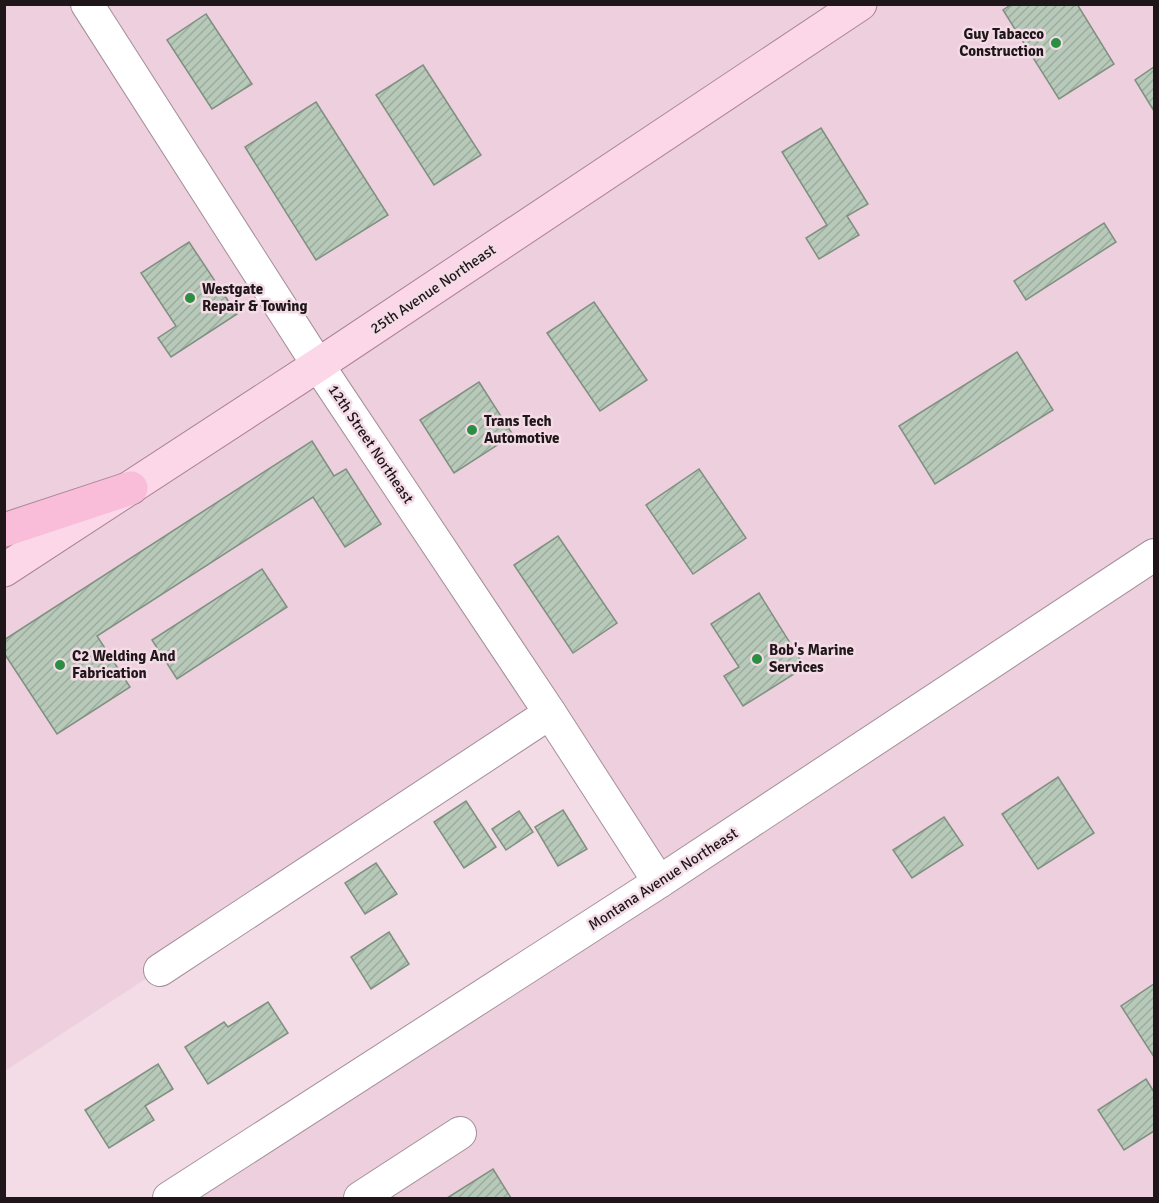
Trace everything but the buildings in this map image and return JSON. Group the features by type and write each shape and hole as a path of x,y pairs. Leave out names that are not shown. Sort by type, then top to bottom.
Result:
{"highway":[{"path":"4,530 131,488"}],"main road":[{"name":"25th Avenue Northeast","path":"4,570 860,4"}],"street":[{"name":"12th Street Northeast","path":"87,4 318,364 550,713 659,882"},
{"name":"Montana Avenue Northeast","path":"169,1198 659,882 1155,555"},
{"path":"160,970 550,713"},
{"path":"360,1198 460,1133"}],"shaded area":[{"path":"5,5 1154,5 1154,1198 169,1198 658,883 550,714 5,1071"}],"place":[{"name":"Guy Tabacco Construction","path":"1056,43"},
{"name":"Westgate Repair & Towing","path":"190,298"},
{"name":"Trans Tech Automotive","path":"472,430"},
{"name":"Bob's Marine Services","path":"757,659"},
{"name":"C2 Welding And Fabrication","path":"60,665"}]}
